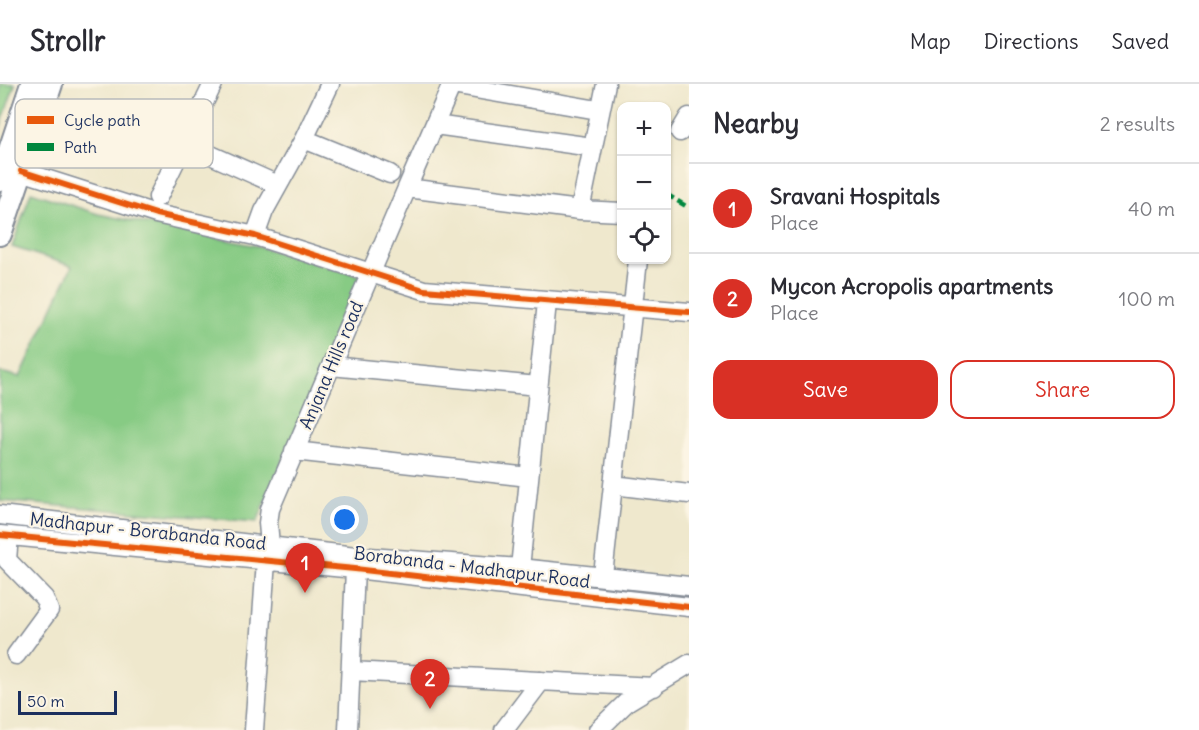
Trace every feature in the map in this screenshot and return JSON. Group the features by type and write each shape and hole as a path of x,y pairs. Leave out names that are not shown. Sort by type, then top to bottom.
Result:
{"main road":[{"path":"28,99 32,84"},
{"path":"44,99 51,84"},
{"path":"0,234 15,155"}],"street":[{"path":"206,99 213,84"},
{"path":"255,236 264,211 304,139 330,84"},
{"path":"452,84 598,110"},
{"name":"Anjana Hills road","path":"254,730 268,553 268,516 452,84"},
{"path":"580,210 598,110 606,84"},
{"path":"435,125 592,147"},
{"path":"304,139 390,174"},
{"path":"213,156 278,185"},
{"path":"158,197 172,168"},
{"path":"10,176 156,214 255,236 424,290 689,312"},
{"path":"406,188 580,210 617,212"},
{"path":"603,575 637,264"},
{"path":"520,568 547,302"},
{"path":"331,366 538,386"},
{"path":"294,451 529,477"},
{"path":"613,485 689,494"},
{"name":"Madhapur - Borabanda Road","path":"0,516 268,553 356,556 520,568 603,575 689,586"},
{"path":"5,536 7,560 44,598 49,610 16,655"},
{"name":"Borabanda - Madhapur Road","path":"5,536 268,553 355,568 689,607"},
{"path":"348,730 355,568"},
{"path":"598,730 628,701 689,664"},
{"path":"351,671 654,687"},
{"path":"504,730 541,681"}],"green space":[{"path":"0,84 15,84 0,128"},
{"path":"31,192 98,214 257,246 361,276 257,522 0,501 0,372 20,377 72,266 12,247"}],"marked path":[{"path":"671,197 689,208"}],"cycle path":[{"path":"21,171 156,214 255,236 424,290 689,312"},
{"path":"0,535 355,569 689,607"}],"place":[{"name":"Sravani Hospitals","path":"305,593"},
{"name":"Mycon Acropolis apartments","path":"430,709"}]}
